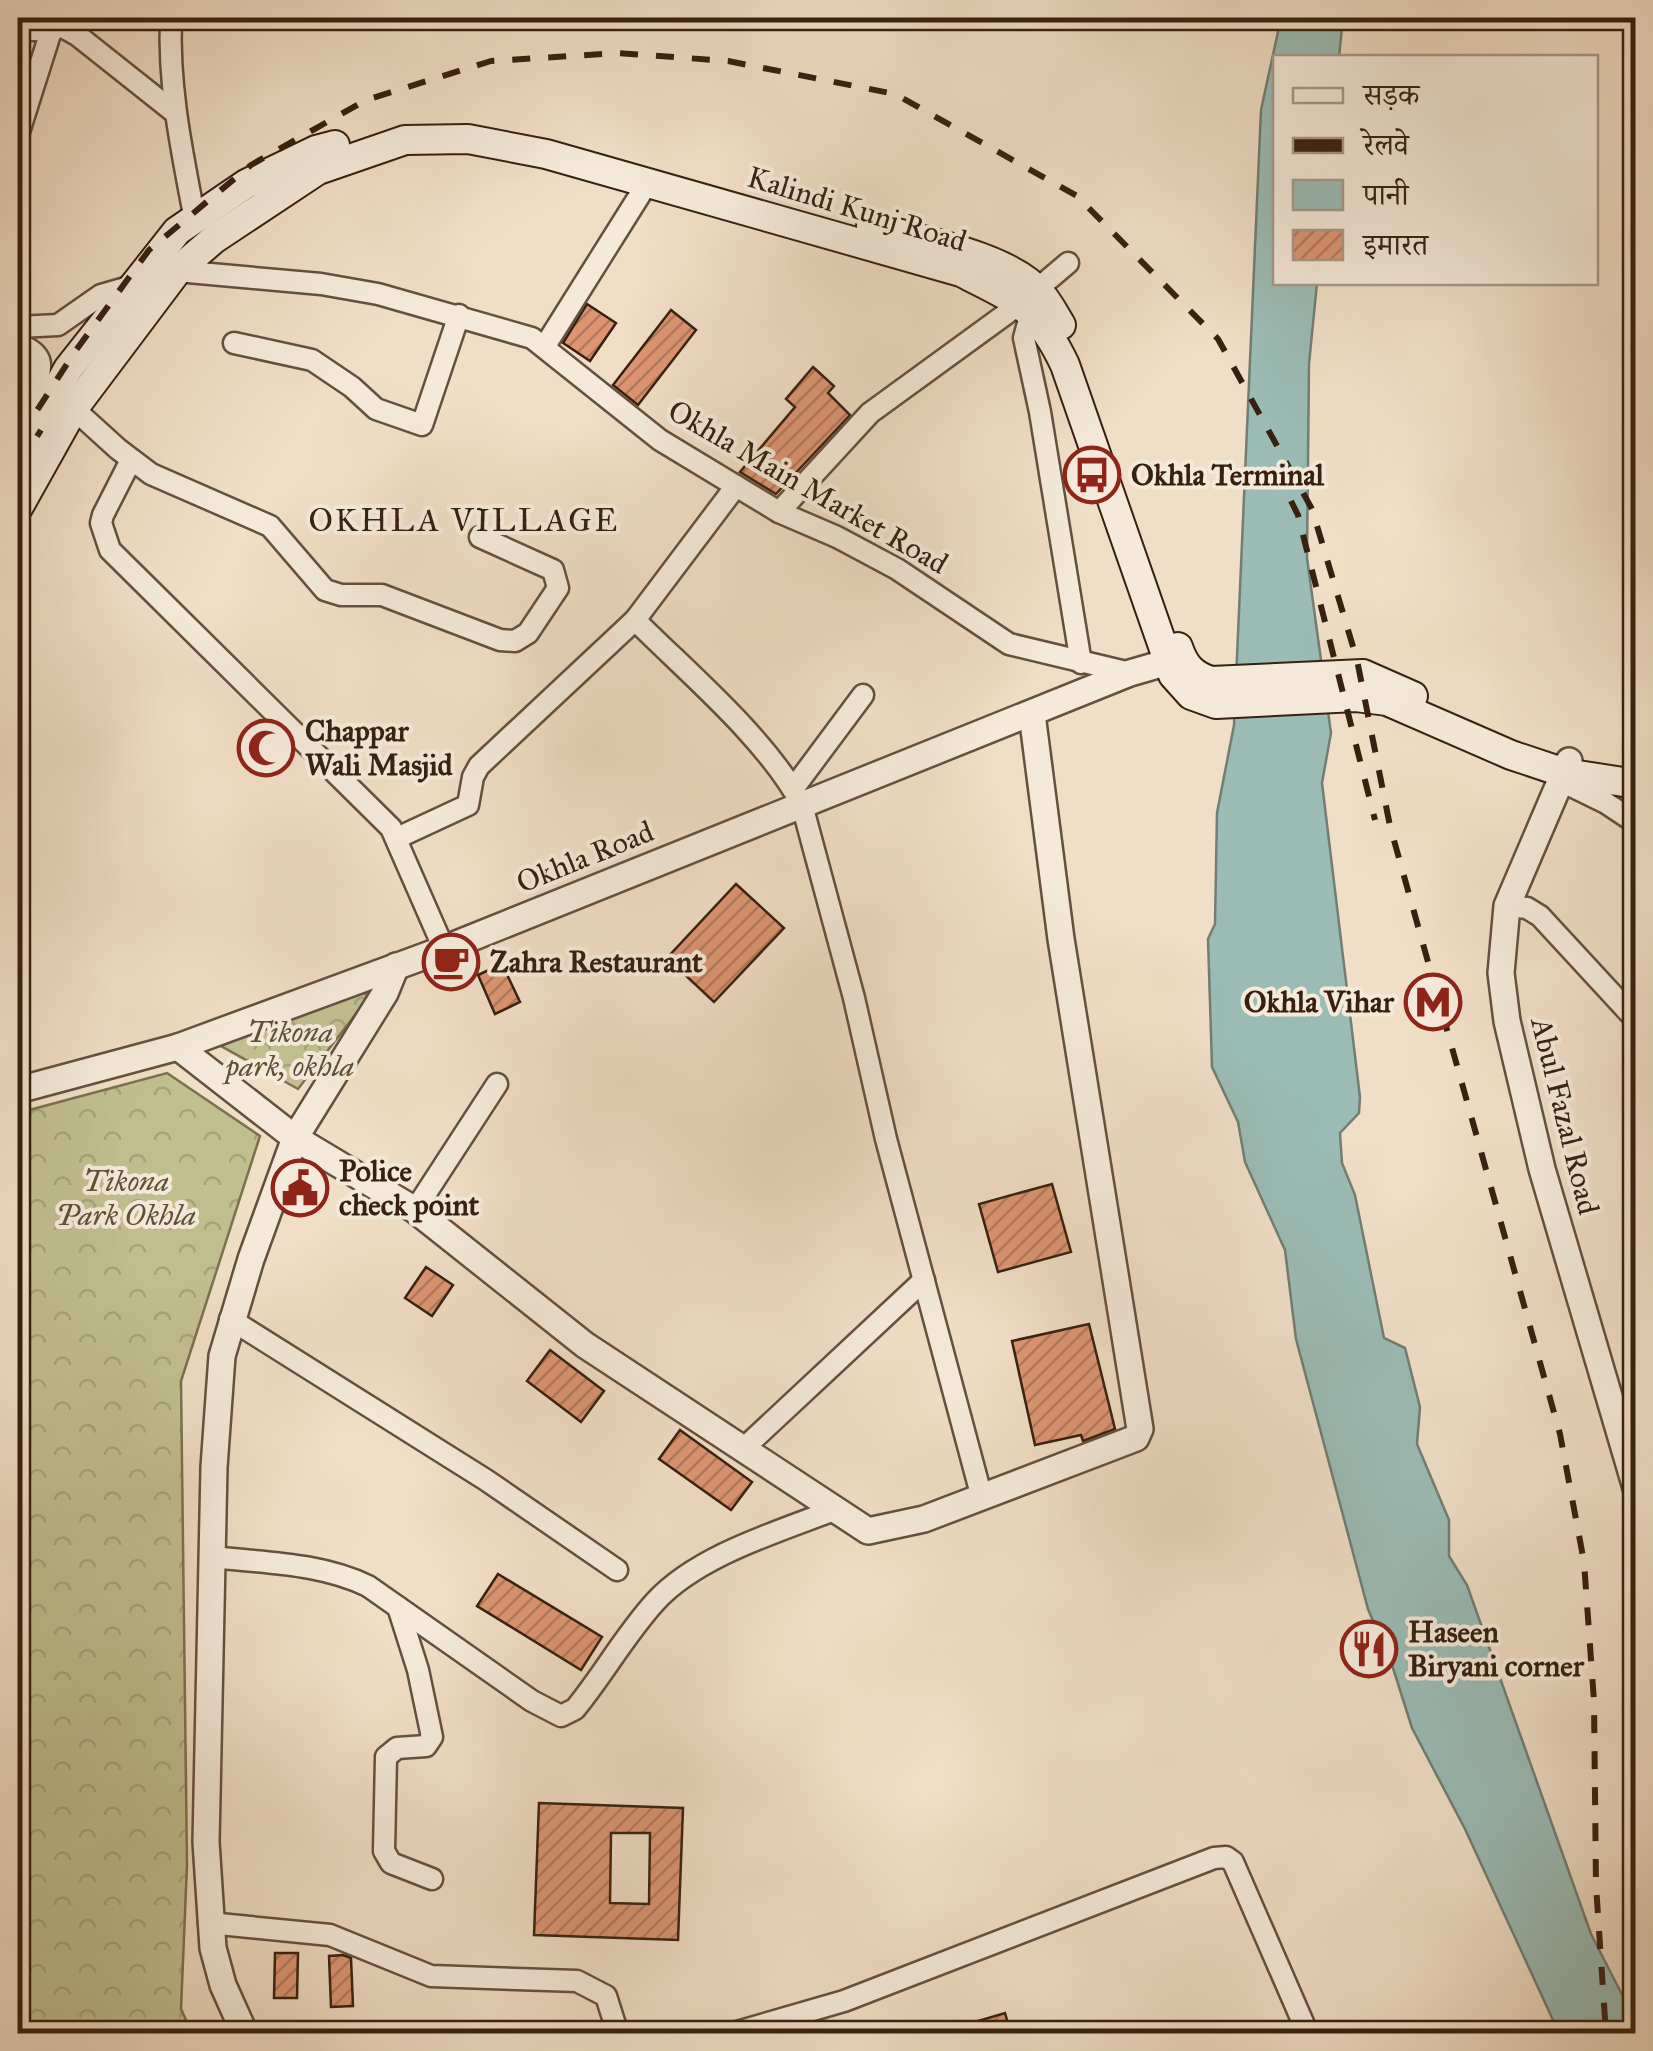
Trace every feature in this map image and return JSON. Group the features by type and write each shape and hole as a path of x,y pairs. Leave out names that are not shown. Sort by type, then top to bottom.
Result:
{"main road":[{"name":"Kalindi Kunj Road","path":"18,459 33,432 64,400 177,271 214,239 318,170 405,140 468,139 546,154 961,272 1030,301 1068,338 1183,661 1217,693 1202,701 1181,686 1168,662 1066,366 1053,338 1030,301 1012,272 966,253 580,144 466,121 396,128 316,150 246,184 178,232 68,369 64,400 18,508"},
{"path":"1217,693 1334,686 1471,730 1565,772 1636,784"},
{"path":"1565,772 1636,770"}],"street":[{"path":"172,18 174,112 196,220"},
{"path":"18,29 51,31 61,26 72,31 174,112"},
{"path":"18,135 51,31"},
{"path":"544,346 648,182"},
{"path":"779,512 870,413 1030,301 1068,263"},
{"name":"Okhla Main Market Road","path":"177,271 321,284 378,294 520,333 544,346 660,440 779,512 897,569 1009,644 1130,673"},
{"path":"18,327 58,325 101,295 132,286"},
{"path":"1030,301 1024,338 1081,663"},
{"path":"234,343 312,360 376,409 422,425 459,315"},
{"path":"18,344 41,358 27,408 33,432"},
{"path":"64,400 151,474 270,526 325,590 341,595 382,595 500,640 515,641 528,633 558,588 556,575 553,570 480,538"},
{"path":"131,460 103,515 110,550 376,811 397,838 444,949"},
{"path":"397,838 468,805 479,766 635,620 736,486"},
{"path":"635,620 731,715 797,797 982,1498"},
{"name":"Okhla Road","path":"18,1090 178,1047 444,949 797,797 1168,662"},
{"path":"797,797 863,695"},
{"path":"178,1047 295,1138 415,1210 585,1346 861,1528 877,1531 924,1519 1136,1438 1140,1432 1061,938 1032,714"},
{"path":"1565,772 1636,824"},
{"name":"Abul Fazal Road","path":"1565,772 1507,906 1501,972 1507,1021 1542,1169 1636,1488"},
{"path":"1507,906 1527,908 1540,916 1636,1020"},
{"path":"244,2034 223,1985 210,1923 206,1842 219,1380 230,1319 295,1138 384,993 396,966"},
{"path":"415,1210 497,1084"},
{"path":"743,1450 924,1280"},
{"path":"230,1319 486,1480 618,1570"},
{"path":"213,1558 324,1569 368,1586 532,1701 560,1716 575,1709 662,1595 744,1544 834,1510"},
{"path":"398,1606 418,1670 432,1737 426,1746 397,1748 386,1757 384,1851 397,1867 432,1879"},
{"path":"730,2034 844,2002 1221,1857 1233,1862 1306,2033"},
{"path":"210,1923 330,1935 431,1976 577,1980 606,1996 618,2034"}],"green space":[{"name":"Tikona park, okhla","path":"354,984 369,997 298,1089 221,1046"},
{"name":"Tikona Park Okhla","path":"167,1073 260,1136 181,1381 187,1865 181,2009 192,2033 18,2033 18,1113"}],"water":[{"path":"1281,18 1343,18 1339,55 1273,55 1273,285 1317,285 1309,364 1307,558 1331,733 1322,783 1360,1097 1359,1113 1340,1133 1342,1163 1355,1195 1384,1338 1405,1348 1420,1407 1417,1444 1449,1520 1449,1556 1467,1585 1591,1934 1635,2020 1635,2033 1559,2033 1465,1829 1412,1728 1368,1609 1296,1339 1285,1250 1245,1162 1238,1122 1212,1067 1208,939 1215,924 1217,813 1234,725 1261,110"}],"building":[{"path":"587,304 616,323 590,361 563,343"},
{"path":"671,310 696,330 638,405 613,385"},
{"path":"813,367 834,386 828,393 850,415 776,494 740,472 795,407 786,399"},
{"path":"736,884 784,928 714,1002 667,958"},
{"path":"502,964 520,1002 495,1014 478,975"},
{"path":"1052,1184 1071,1252 998,1272 979,1204"},
{"path":"426,1267 453,1285 432,1316 405,1298"},
{"path":"1089,1324 1115,1429 1083,1441 1081,1435 1035,1445 1012,1341"},
{"path":"550,1350 604,1391 581,1422 527,1381"},
{"path":"680,1430 752,1482 731,1510 659,1459"},
{"path":"498,1574 602,1637 581,1670 477,1606"},
{"path":"539,1803 683,1808 678,1940 534,1935","holes":["611,1833 650,1833 649,1904 610,1903"]},
{"path":"275,1953 298,1953 297,1998 274,1998"},
{"path":"329,1956 351,1958 353,2006 331,2007"},
{"path":"1005,2013 1011,2034 951,2034 951,2029"}],"railway":[{"path":"18,440 74,353 149,250 251,165 366,100 491,61 618,53 728,61 895,94 1077,196 1218,339 1312,509 1357,660 1390,826 1560,1434 1584,1562 1594,1701 1596,1885 1606,2034"},
{"path":"18,467 41,430"},
{"path":"1291,501 1298,515 1375,820"}],"place":[{"name":"Okhla Terminal","path":"1092,475"},
{"name":"Chappar Wali Masjid","path":"266,748"},
{"name":"Zahra Restaurant","path":"451,962"},
{"name":"Okhla Vihar","path":"1433,1002"},
{"name":"Police check point","path":"300,1188"},
{"name":"Haseen Biryani corner","path":"1369,1649"}],"district":[{"name":"OKHLA VILLAGE","path":"464,520"}]}
